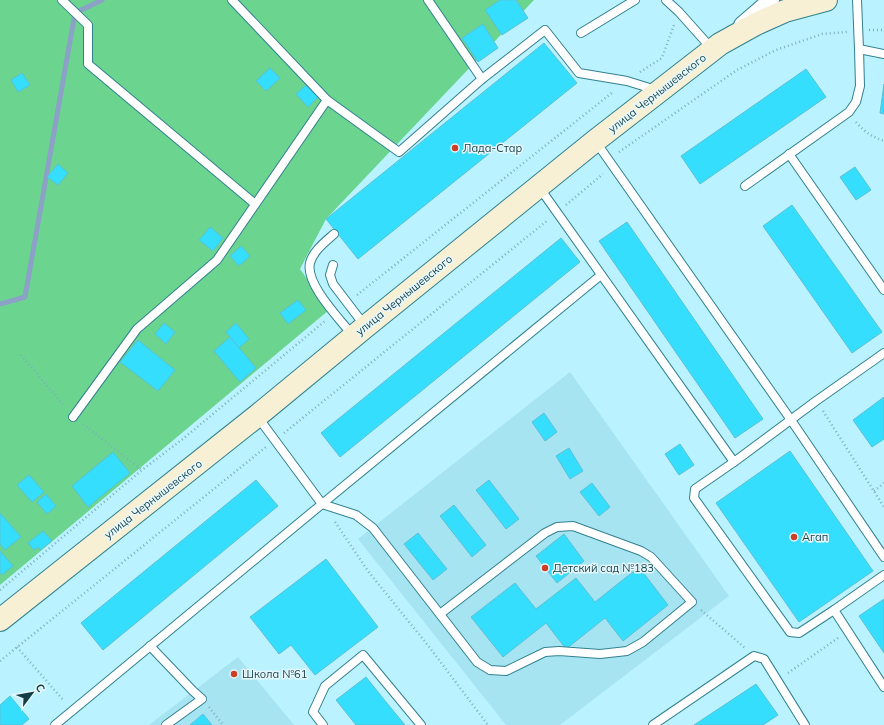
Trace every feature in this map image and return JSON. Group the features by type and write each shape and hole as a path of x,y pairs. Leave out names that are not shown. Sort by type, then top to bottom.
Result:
{"street":[{"path":"716,47 771,0"},
{"name":"улица Чернышевского","path":"0,620 257,416 595,141 716,47 756,24 785,11 826,0"}],"lane":[{"path":"62,0 88,26 88,64 255,204"},
{"path":"232,0 327,100 399,152 482,79 545,30 579,73 627,81 658,91"},
{"path":"428,0 482,79"},
{"path":"581,34 635,0"},
{"path":"666,0 716,47"},
{"path":"745,186 849,112 856,102 860,86 857,0"},
{"path":"859,49 884,54"},
{"path":"73,417 137,329 217,260 327,100"},
{"path":"595,141 791,420 884,557"},
{"path":"789,154 884,290"},
{"path":"539,187 734,462"},
{"path":"334,234 317,249 310,262 309,273 315,288 359,332"},
{"path":"333,265 330,275 333,284 359,332"},
{"path":"55,725 601,275"},
{"path":"884,353 695,489 694,498 790,632 799,633 884,575"},
{"path":"257,416 322,504 356,515 373,528 477,662 490,670 506,671 545,652 558,650 600,654 626,651 643,642 692,602 651,557 641,551 573,526 557,527 545,532 440,614"},
{"path":"834,610 884,687"},
{"path":"150,646 193,692 202,699 166,725"},
{"path":"323,725 313,712 325,686 363,655 421,725"},
{"path":"653,725 754,656 764,659 805,725"}],"path":[{"path":"0,661 602,177 619,152 737,70 776,50 822,34 858,30 884,30"},
{"path":"849,112 860,127 870,136 884,141"},
{"path":"816,401 884,507"},
{"path":"874,491 884,483"},
{"path":"322,504 368,572 430,648 488,725"},
{"path":"692,602 754,656"},
{"path":"777,680 847,631"},
{"path":"17,646 72,711"},
{"path":"202,699 223,725"}],"shaded area":[{"name":"Детский сад №183","path":"570,372 729,596 560,725 506,725 358,539"},
{"name":"Школа №61","path":"238,657 294,725 149,725"}],"green space":[{"path":"0,0 534,0 326,219 300,269 329,310 0,585"}],"building":[{"path":"500,0 516,0 528,18 502,35 485,10"},
{"path":"483,24 498,48 478,62 462,38"},
{"name":"Лада-Стар","path":"544,43 577,83 358,259 326,219"},
{"path":"270,68 280,78 266,91 256,81"},
{"path":"806,69 826,97 700,184 681,156"},
{"path":"22,73 30,85 18,92 11,80"},
{"path":"884,84 884,114 880,113"},
{"path":"306,85 318,97 308,107 296,94"},
{"path":"58,164 68,173 58,185 47,177"},
{"path":"855,167 871,190 856,200 840,177"},
{"path":"792,205 882,332 852,353 763,226"},
{"path":"627,222 763,419 735,438 599,241"},
{"path":"210,227 223,238 213,251 199,240"},
{"path":"561,238 580,262 340,457 321,433"},
{"path":"241,246 250,256 239,266 230,256"},
{"path":"298,300 306,310 288,324 280,313"},
{"path":"164,323 175,332 166,344 155,334"},
{"path":"236,323 249,339 239,348 226,332"},
{"path":"230,337 256,368 240,382 214,351"},
{"path":"138,340 175,370 158,391 120,362"},
{"path":"884,397 884,439 872,447 853,420"},
{"path":"544,413 557,432 545,441 532,422"},
{"path":"680,444 694,465 679,475 665,454"},
{"path":"569,448 583,471 570,479 556,456"},
{"name":"Агап","path":"790,451 873,571 799,622 716,503"},
{"path":"113,452 130,473 88,507 72,486"},
{"path":"29,475 44,492 32,502 17,485"},
{"path":"256,480 278,506 103,650 81,623"},
{"path":"489,480 519,519 506,529 476,490"},
{"path":"592,483 610,507 599,516 580,492"},
{"path":"46,494 56,506 47,514 37,502"},
{"path":"454,505 486,545 472,557 440,516"},
{"path":"0,513 21,537 5,550 0,544"},
{"path":"43,531 52,541 40,550 38,547 34,550 28,543"},
{"path":"418,533 447,569 433,580 404,544"},
{"path":"564,534 584,561 557,583 536,556"},
{"path":"0,551 13,566 2,575 0,573"},
{"path":"326,559 378,627 315,675 291,645 279,654 250,617"},
{"path":"639,567 668,605 623,641 605,618 566,649 546,623 503,657 471,617 515,583 536,609 576,578 595,602"},
{"path":"884,599 884,653 859,616"},
{"path":"366,677 405,725 356,725 336,700"},
{"path":"756,684 778,715 763,725 694,725"},
{"path":"10,696 29,719 22,725 0,725 0,705"},
{"path":"203,714 212,725 190,725"}],"waterway":[{"path":"0,304 25,297 75,13 102,0"}],"place":[{"name":"Лада-Стар","path":"455,148"},
{"name":"Агап","path":"794,537"},
{"name":"Детский сад №183","path":"545,568"},
{"name":"Школа №61","path":"234,674"}]}
